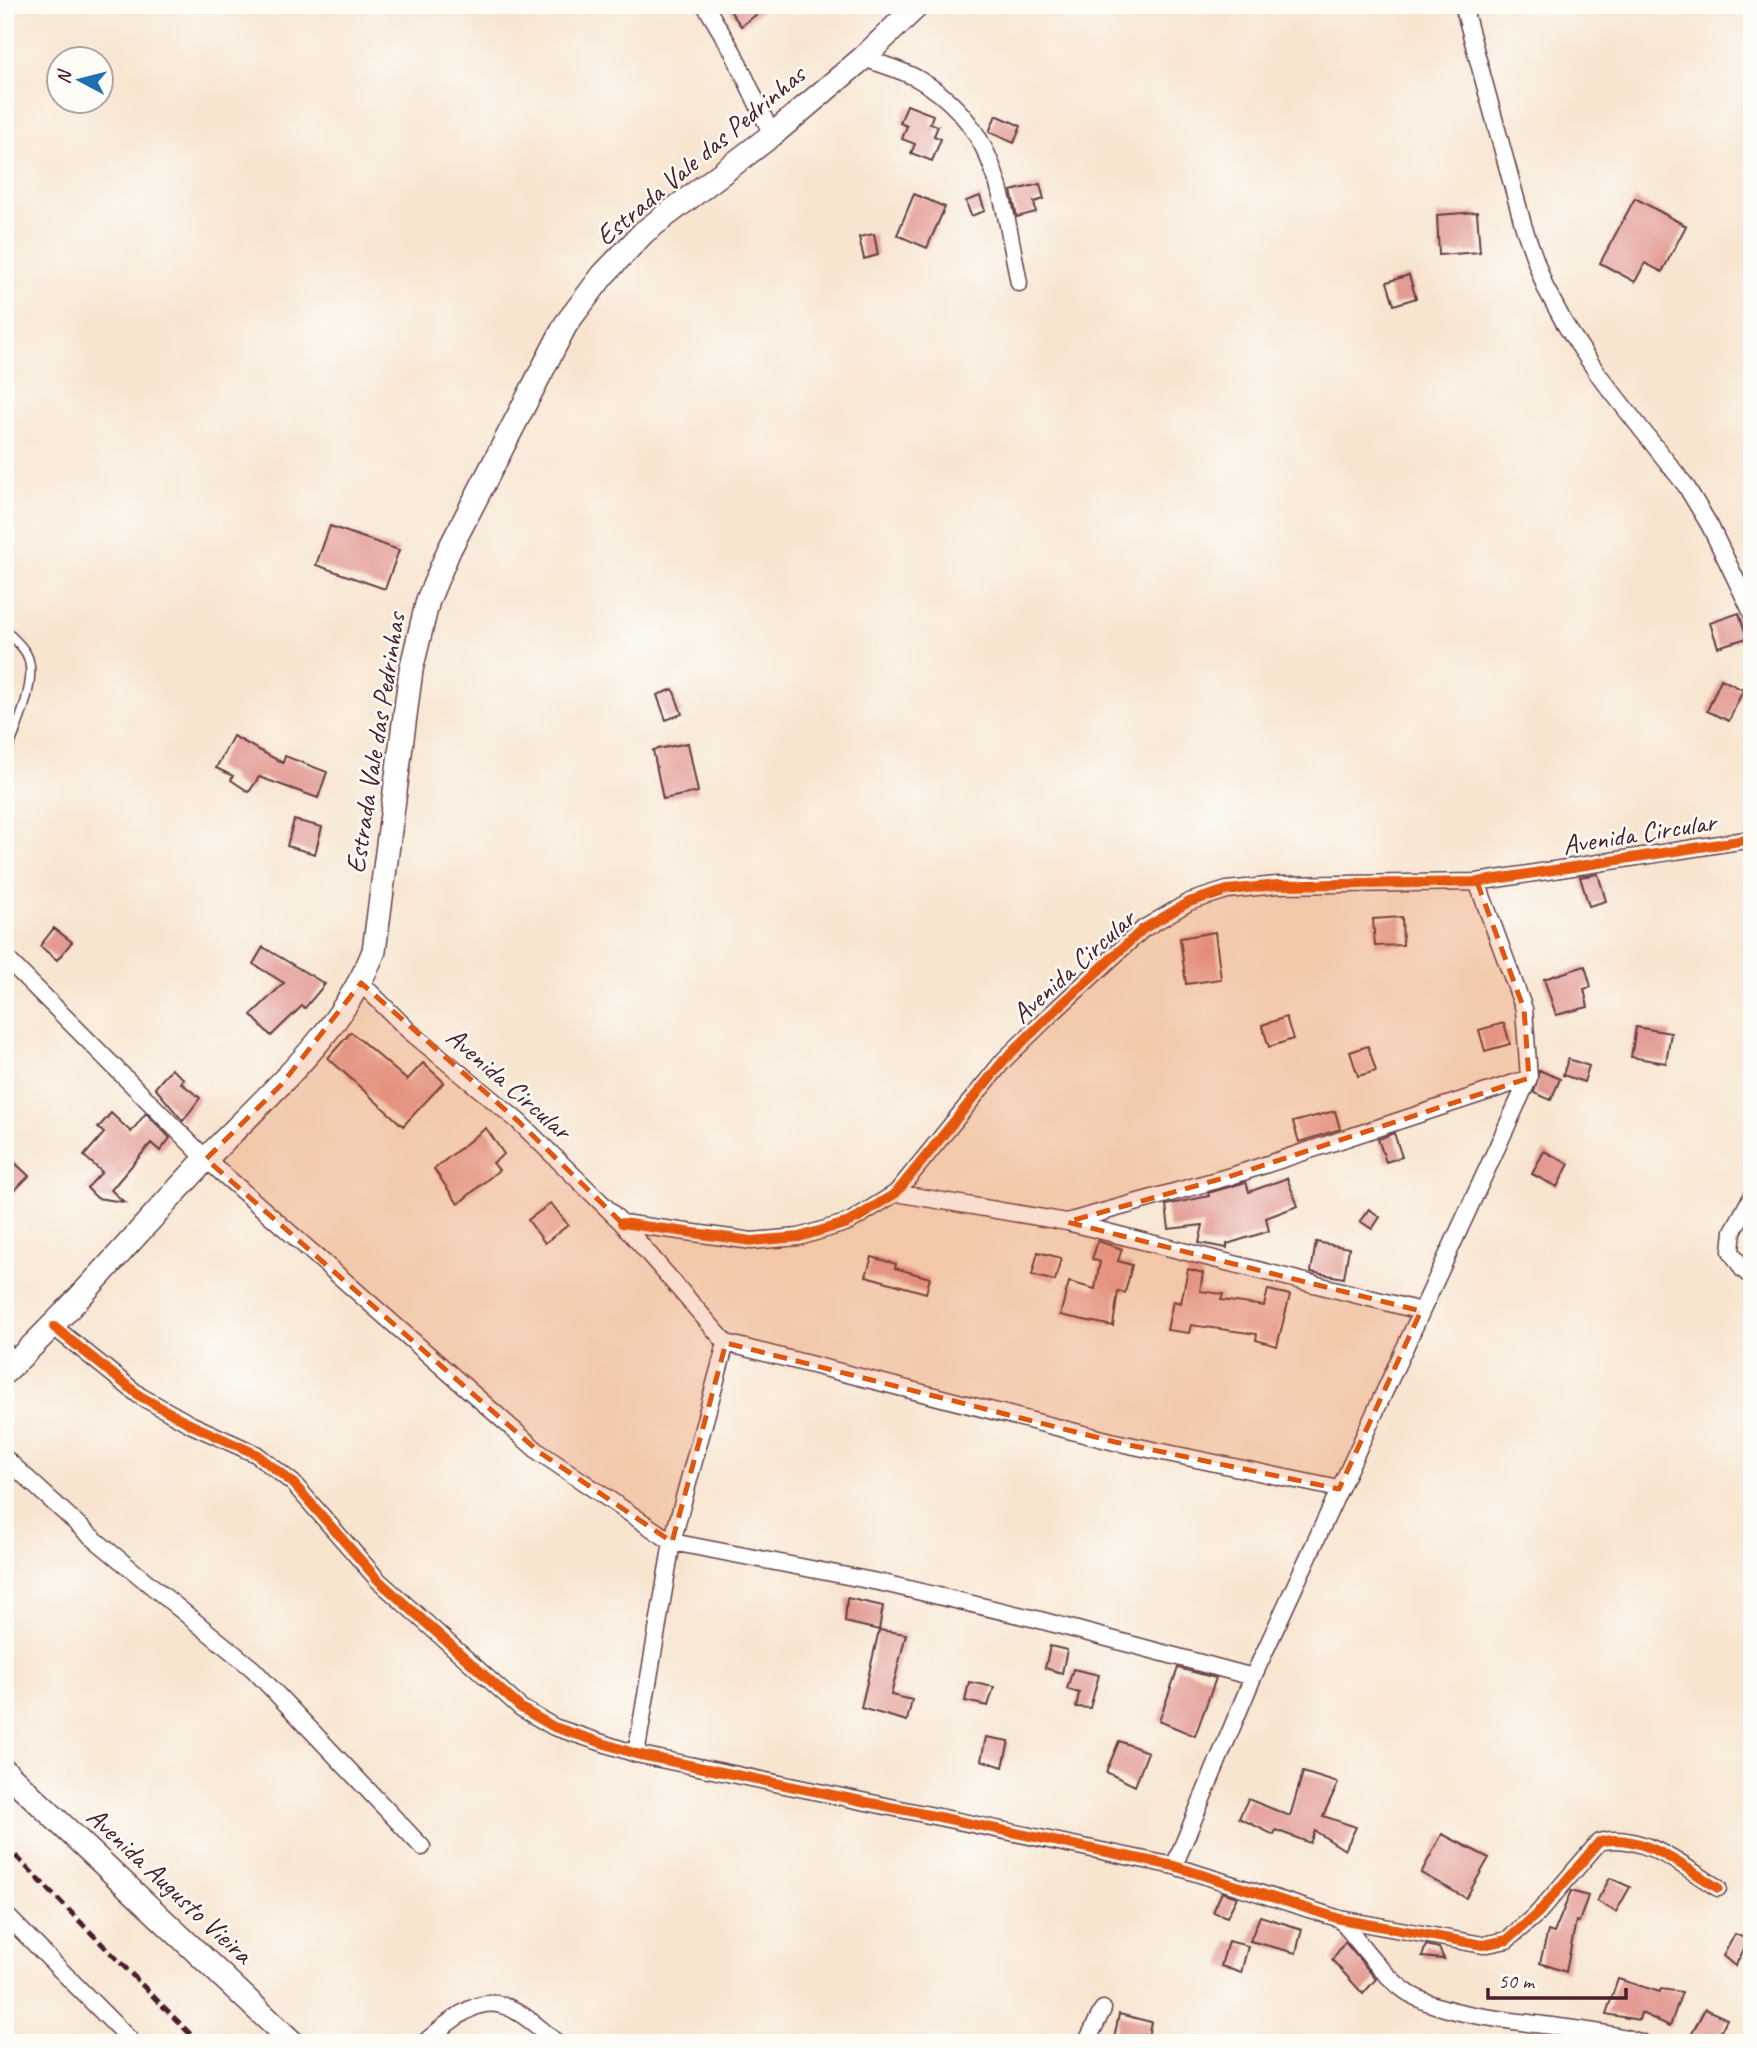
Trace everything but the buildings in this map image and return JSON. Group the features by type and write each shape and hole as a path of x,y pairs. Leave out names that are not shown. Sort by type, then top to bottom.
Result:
{"main road":[{"name":"Estrada Vale das Pedrinhas","path":"10,1359 54,1327 206,1159 281,1085 361,983 374,951 411,670 428,600 449,550 566,324 603,275 644,232 772,135 863,58 918,5"},
{"name":"Avenida Augusto Vieira","path":"5,1771 293,2043"}],"street":[{"path":"705,5 733,52 772,135"},
{"path":"1463,5 1524,228 1545,287 1566,326 1598,374 1686,486 1710,526 1752,613"},
{"path":"863,58 916,78 941,93 958,109 980,137 997,175 1019,284"},
{"name":"Avenida Circular","path":"622,1223 752,1241 799,1237 849,1222 896,1193 1004,1060 1143,929 1189,902 1227,890 1277,885 1477,882 1752,839"},
{"path":"1174,1866 1253,1677 1339,1489 1387,1392 1421,1311 1529,1078 1524,1009 1477,882"},
{"path":"5,957 206,1159 540,1452 672,1542 883,1583 1036,1619 1253,1677"},
{"name":"Avenida Circular","path":"361,983 408,1030 518,1121 622,1223 726,1343"},
{"path":"1067,1222 1231,1175 1529,1078"},
{"path":"896,1193 1067,1222 1421,1311"},
{"path":"1752,1196 1733,1231 1731,1251 1743,1270 1752,1277"},
{"path":"54,1327 140,1396 192,1426 256,1454 293,1483 378,1580 521,1707 554,1727 636,1754 1174,1866 1340,1919 1483,1945 1507,1940 1538,1913 1599,1842 1614,1838 1660,1852 1718,1888"},
{"path":"636,1754 672,1542 726,1343 1115,1442 1339,1489"},
{"path":"5,1458 87,1533 253,1670 422,1847"},
{"path":"5,1914 134,2043"},
{"path":"1340,1919 1384,1972 1406,1992 1427,2001 1489,2016 1581,2028 1643,2043"},
{"path":"424,2043 469,2008 493,2002 512,2006 557,2043"},
{"path":"1086,2043 1103,2009"}],"lane":[{"path":"5,630 28,656 30,681 5,757"}],"highlighted area":[{"path":"1477,882 1524,1009 1529,1078 1231,1176 1067,1222 1421,1311 1339,1489 1115,1442 726,1343 672,1542 539,1452 206,1159 281,1085 361,983 518,1121 622,1223 752,1241 799,1237 849,1222 896,1193 1004,1060 1143,929 1189,902 1227,890 1277,885"}],"railway":[{"path":"5,1845 199,2043"}],"cycle path":[{"path":"622,1223 752,1241 799,1237 849,1222 896,1193 1004,1060 1048,1017 1143,929 1189,902 1227,890 1277,885 1477,882 1752,839"},
{"path":"54,1327 140,1396 192,1425 256,1454 293,1483 378,1580 521,1708 554,1727 636,1754 1174,1866 1340,1919 1483,1945 1507,1940 1538,1913 1599,1842 1615,1840 1646,1846 1676,1861 1718,1888"}]}
